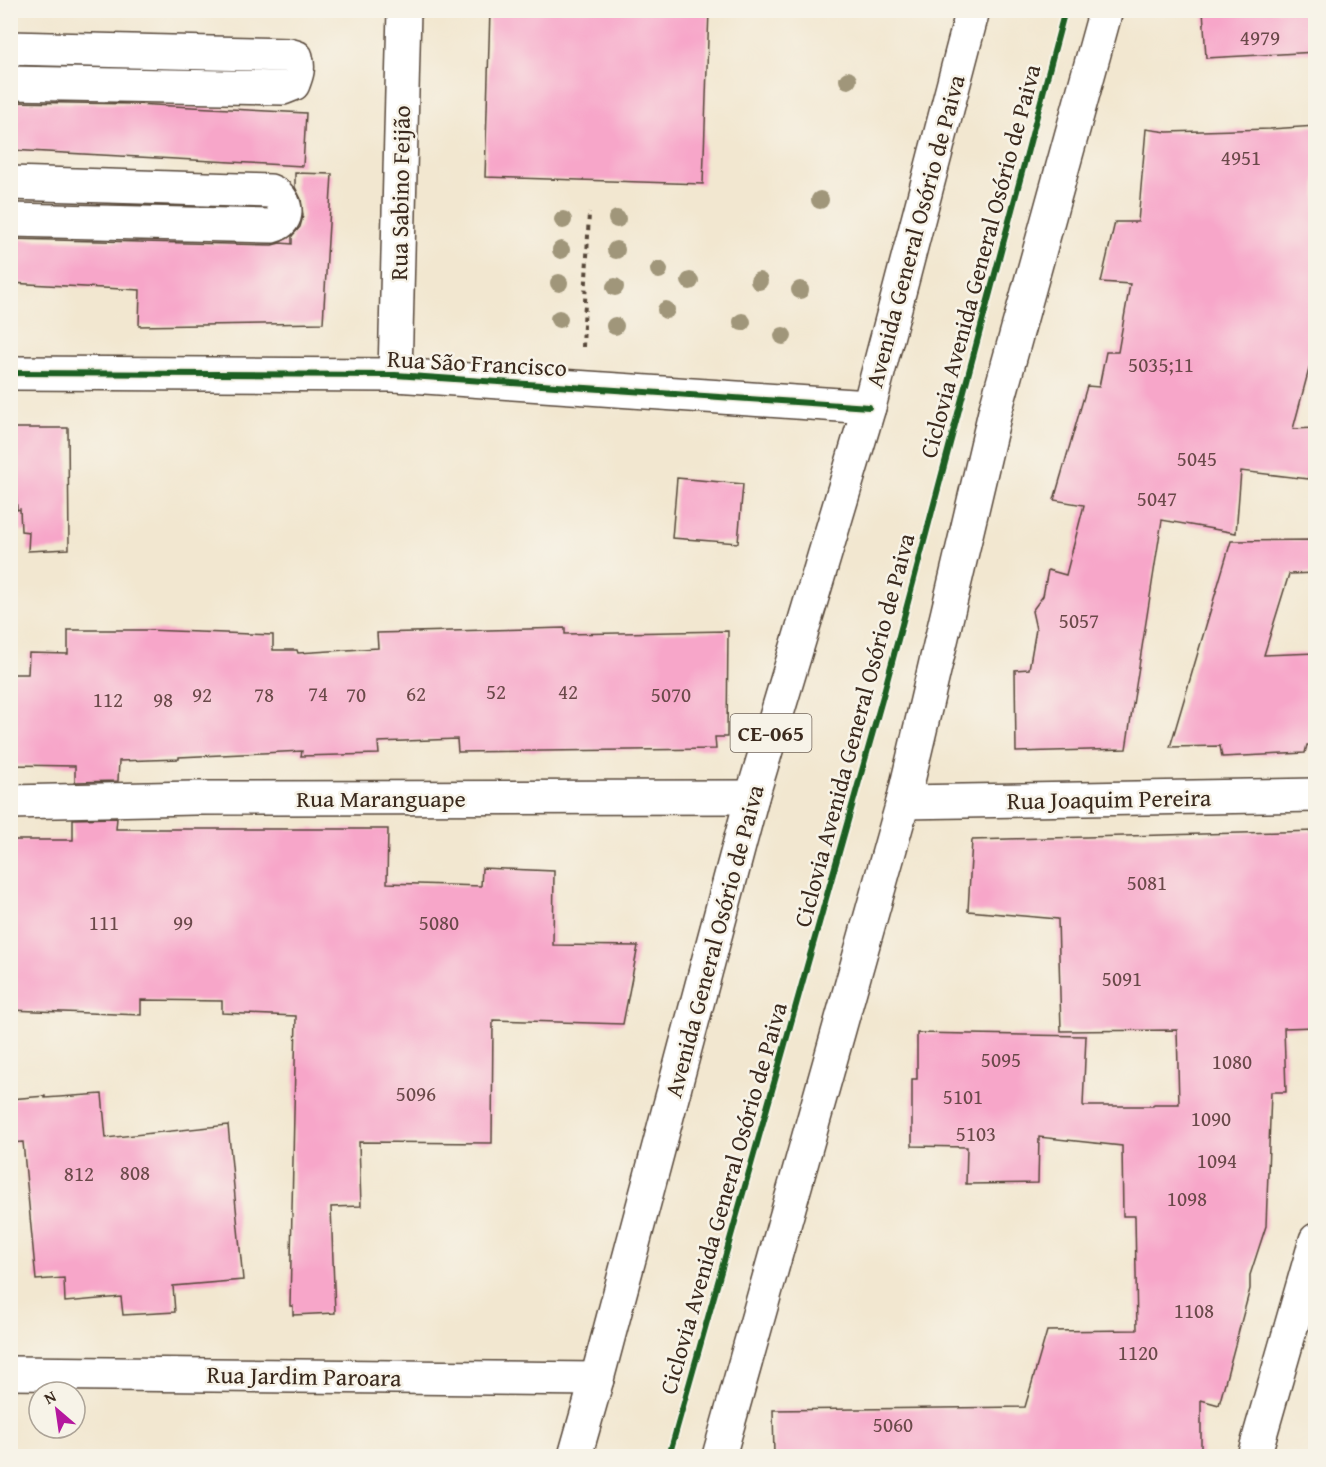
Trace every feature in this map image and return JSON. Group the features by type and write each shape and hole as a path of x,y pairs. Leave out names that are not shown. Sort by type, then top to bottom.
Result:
{"street":[{"name":"Rua Sabino Feijão","path":"395,375 404,10"},
{"name":"Avenida General Osório de Paiva","path":"575,1456 752,797 869,407 973,10"},
{"path":"719,1456 903,802 995,412 1107,10"},
{"path":"10,48 290,55 296,57 298,64 293,84 283,88 10,83"},
{"path":"10,183 270,191 283,202 285,214 282,222 272,226 10,220"},
{"name":"Rua São Francisco","path":"10,373 395,375 869,407"},
{"name":"Rua Joaquim Pereira","path":"903,802 1316,795"},
{"name":"Rua Maranguape","path":"10,802 195,798 752,797"},
{"path":"1254,1456 1316,1240"},
{"name":"Rua Jardim Paroara","path":"10,1373 597,1379"}],"path":[{"path":"581,387 589,212"}],"building":[{"path":"490,10 709,10 703,184 485,177"},
{"path":"1203,10 1316,10 1316,52 1206,58"},
{"path":"10,102 135,104 306,113 303,166 10,150"},
{"path":"1316,126 1316,343 1293,429 1316,428 1308,479 1241,471 1236,533 1162,520 1126,749 1016,752 1015,670 1029,669 1036,629 1032,611 1043,596 1048,570 1066,575 1084,505 1054,500 1087,386 1099,387 1106,352 1118,352 1130,284 1101,282 1115,222 1138,222 1146,129 1167,132"},
{"path":"295,173 332,174 323,323 139,326 140,290 10,283 10,239 292,244 292,236 300,227 303,216 301,199 295,187"},
{"path":"10,428 68,428 69,549 28,551 29,532 21,531 20,509 17,510 16,492 10,492"},
{"path":"677,478 743,484 738,543 672,538"},
{"path":"1316,540 1316,573 1289,574 1264,655 1316,653 1316,745 1307,745 1305,753 1222,757 1220,746 1170,747 1231,541"},
{"path":"565,628 565,634 728,631 727,737 715,737 716,749 458,752 457,739 378,742 379,754 301,756 302,751 119,761 118,781 75,782 75,766 10,765 10,674 28,674 29,653 68,654 68,630 147,630 273,635 273,650 297,650 298,653 378,648 377,633"},
{"path":"117,818 116,829 388,829 387,883 481,886 482,868 554,871 553,945 638,946 623,1024 493,1020 492,1143 359,1142 361,1206 331,1207 335,1313 293,1315 293,1306 290,1306 296,1016 222,1013 222,1001 141,1000 141,1015 10,1010 10,840 73,840 73,819"},
{"path":"1316,831 1316,1027 1284,1028 1286,1092 1271,1092 1266,1226 1250,1275 1250,1289 1219,1405 1201,1400 1201,1456 774,1456 773,1410 1025,1407 1047,1331 1137,1330 1135,1216 1123,1216 1122,1146 1039,1137 1038,1183 966,1184 967,1147 912,1146 912,1079 917,1079 917,1033 1086,1036 1083,1106 1179,1104 1177,1030 1061,1031 1058,919 968,911 972,840"},
{"path":"102,1094 106,1138 228,1125 243,1280 173,1286 175,1312 123,1315 121,1297 65,1302 64,1278 36,1280 23,1142 10,1143 10,1099"}],"cycle path":[{"name":"Ciclovia Avenida General Osório de Paiva","path":"669,1456 883,696 1065,10"},
{"path":"10,373 395,375 869,407"}]}
